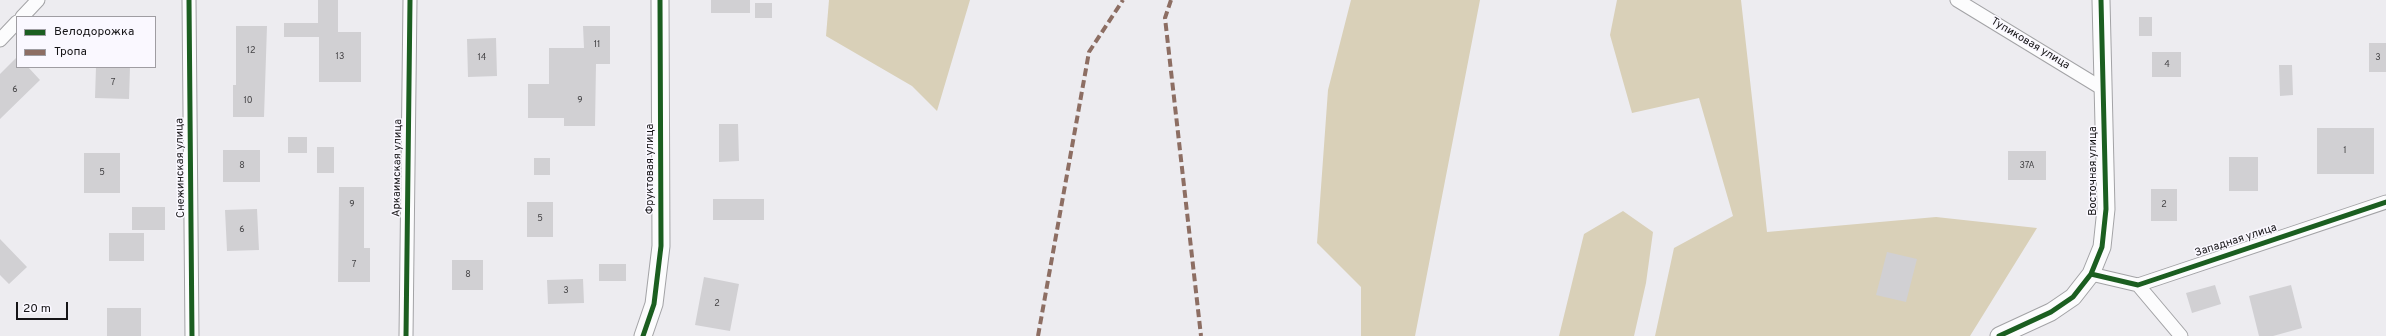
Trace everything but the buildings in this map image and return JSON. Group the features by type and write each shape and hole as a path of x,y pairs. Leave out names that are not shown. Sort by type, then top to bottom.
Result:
{"street":[{"path":"23,16 38,0"},
{"name":"Снежинская улица","path":"189,0 192,336"},
{"name":"Аркаимская улица","path":"406,336 410,0"},
{"name":"Фруктовая улица","path":"643,336 654,304 661,246 660,0"},
{"name":"Тупиковая улица","path":"1957,0 2103,89"},
{"name":"Восточная улица","path":"1999,336 2051,312 2074,296 2091,274 2102,247 2106,209 2101,0"},
{"path":"0,40 16,23"},
{"name":"Западная улица","path":"2138,285 2386,202"},
{"path":"2091,274 2138,285 2181,336"}],"shaded area":[{"path":"829,0 970,0 937,111 912,86 826,36"},
{"path":"1351,0 1480,0 1415,336 1361,336 1361,287 1317,243 1328,90"},
{"path":"1617,0 1741,0 1767,232 1936,217 2037,228 1970,336 1655,336 1674,248 1733,216 1699,98 1632,113 1610,35"},
{"path":"1623,211 1653,232 1646,283 1634,336 1559,336 1584,234"}],"marked path":[{"path":"1038,336 1089,52 1123,0"},
{"path":"1171,0 1165,18 1201,336"}],"cycle path":[{"path":"189,0 192,336"},
{"path":"406,336 410,0"},
{"path":"643,336 654,304 661,246 660,0"},
{"path":"1999,336 2051,312 2073,297 2091,274 2102,247 2106,209 2101,0"},
{"path":"2091,274 2138,285 2386,202"}]}
